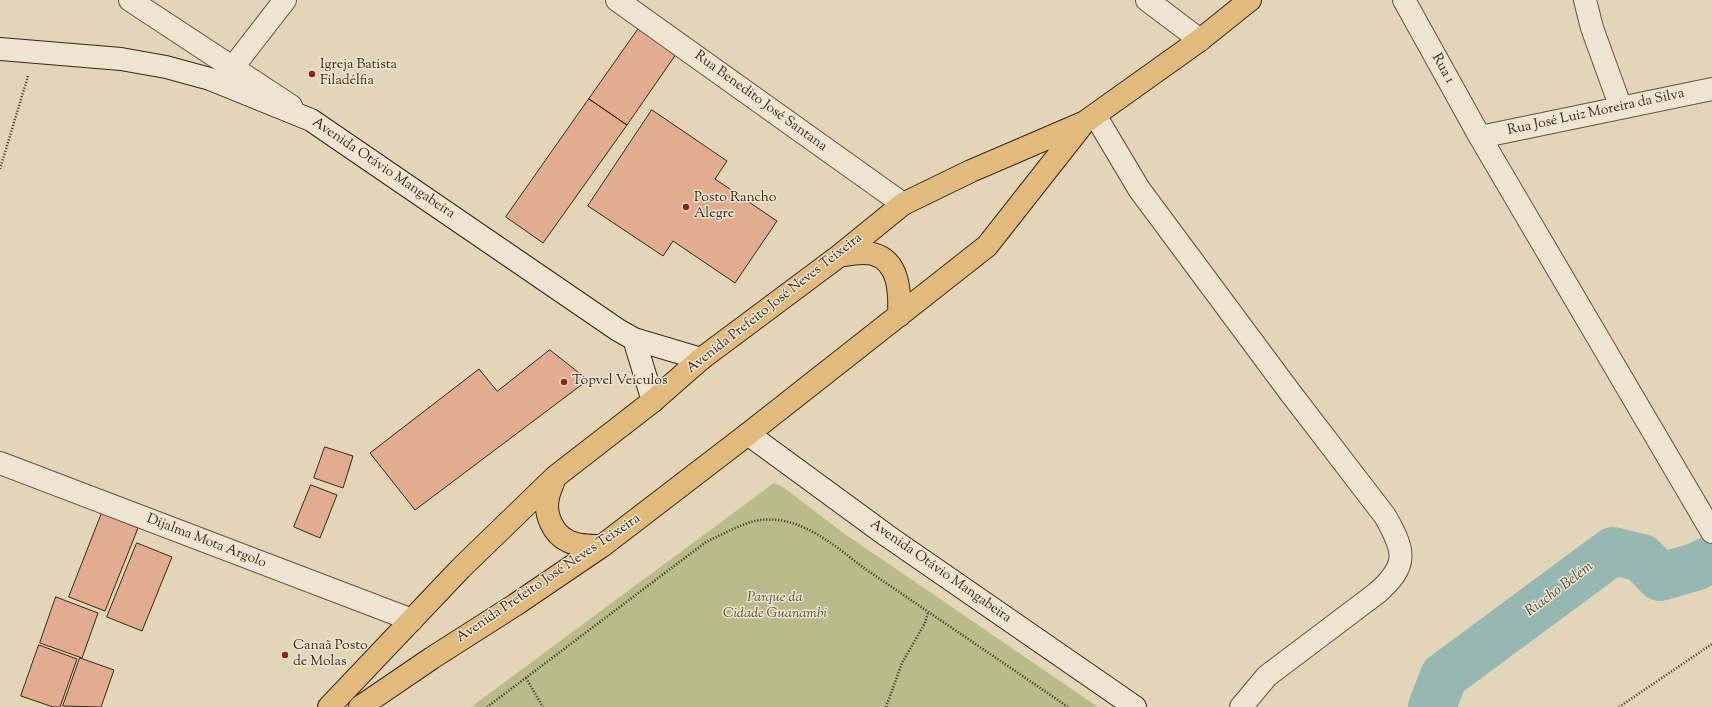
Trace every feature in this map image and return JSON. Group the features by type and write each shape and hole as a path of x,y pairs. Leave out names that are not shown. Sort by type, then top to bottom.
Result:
{"main road":[{"name":"Avenida Prefeito José Neves Teixeira","path":"329,707 466,562 555,477 652,401 701,360 839,256 903,204 1090,118 1200,40 1250,0"},
{"name":"Avenida Prefeito José Neves Teixeira","path":"360,707 602,546 748,434 987,246 1090,118"},
{"path":"839,256 860,253 874,254 888,263 895,274 898,287 898,316"},
{"path":"555,477 547,499 547,514 554,530 567,541 581,545 602,546"}],"street":[{"name":"Avenida Otávio Mangabeira","path":"130,0 312,120 612,326 634,339 701,360"},
{"path":"233,67 285,0"},
{"name":"Rua Benedito José Santana","path":"618,0 903,204"},
{"path":"1147,0 1200,40"},
{"name":"Rua 1","path":"1404,0 1480,137 1712,532"},
{"path":"1584,0 1592,28 1621,108"},
{"path":"0,49 121,59 166,67 210,79 312,120"},
{"name":"Rua José Luiz Moreira da Silva","path":"1480,137 1712,89"},
{"path":"1090,118 1143,195 1289,391 1385,516 1395,534 1400,551 1398,571 1391,581 1267,676 1241,707"},
{"path":"634,339 652,401"},
{"name":"Avenida Otávio Mangabeira","path":"748,434 886,535 1135,707"},
{"name":"Dijalma Mota Argolo","path":"0,463 412,620"}],"path":[{"path":"0,169 36,51"},
{"path":"487,707 706,542 731,529 752,521 769,520 792,522 834,544 861,566 1068,707"},
{"path":"886,707 902,663 925,623 928,612"},
{"path":"1619,707 1712,644"},
{"path":"526,678 543,707"}],"green space":[{"name":"Parque da Cidade Guanambi","path":"774,483 783,487 842,532 1098,707 471,707"}],"building":[{"path":"644,21 681,47 627,125 589,99"},
{"path":"589,99 627,125 543,243 506,217"},
{"path":"652,110 727,161 715,179 777,221 735,283 673,241 663,256 588,206"},
{"path":"550,350 588,380 415,510 370,453 479,369 497,391"},
{"path":"325,447 353,456 343,488 314,478"},
{"path":"311,485 337,495 320,538 294,527"},
{"path":"102,513 138,528 105,611 69,597"},
{"path":"137,543 172,557 142,631 107,617"},
{"path":"56,597 98,613 82,658 40,643"},
{"path":"39,645 77,659 60,707 53,707 21,696"},
{"path":"80,658 114,670 101,707 63,706"}],"waterway":[{"name":"Riacho Belém","path":"1432,707 1444,676 1613,551 1642,558 1660,577 1695,567 1712,559"}],"place":[{"name":"Igreja Batista Filadélfia","path":"312,74"},
{"name":"Posto Rancho Alegre","path":"686,207"},
{"name":"Topvel Veículos","path":"564,382"},
{"name":"Canaã Posto de Molas","path":"285,655"}]}
